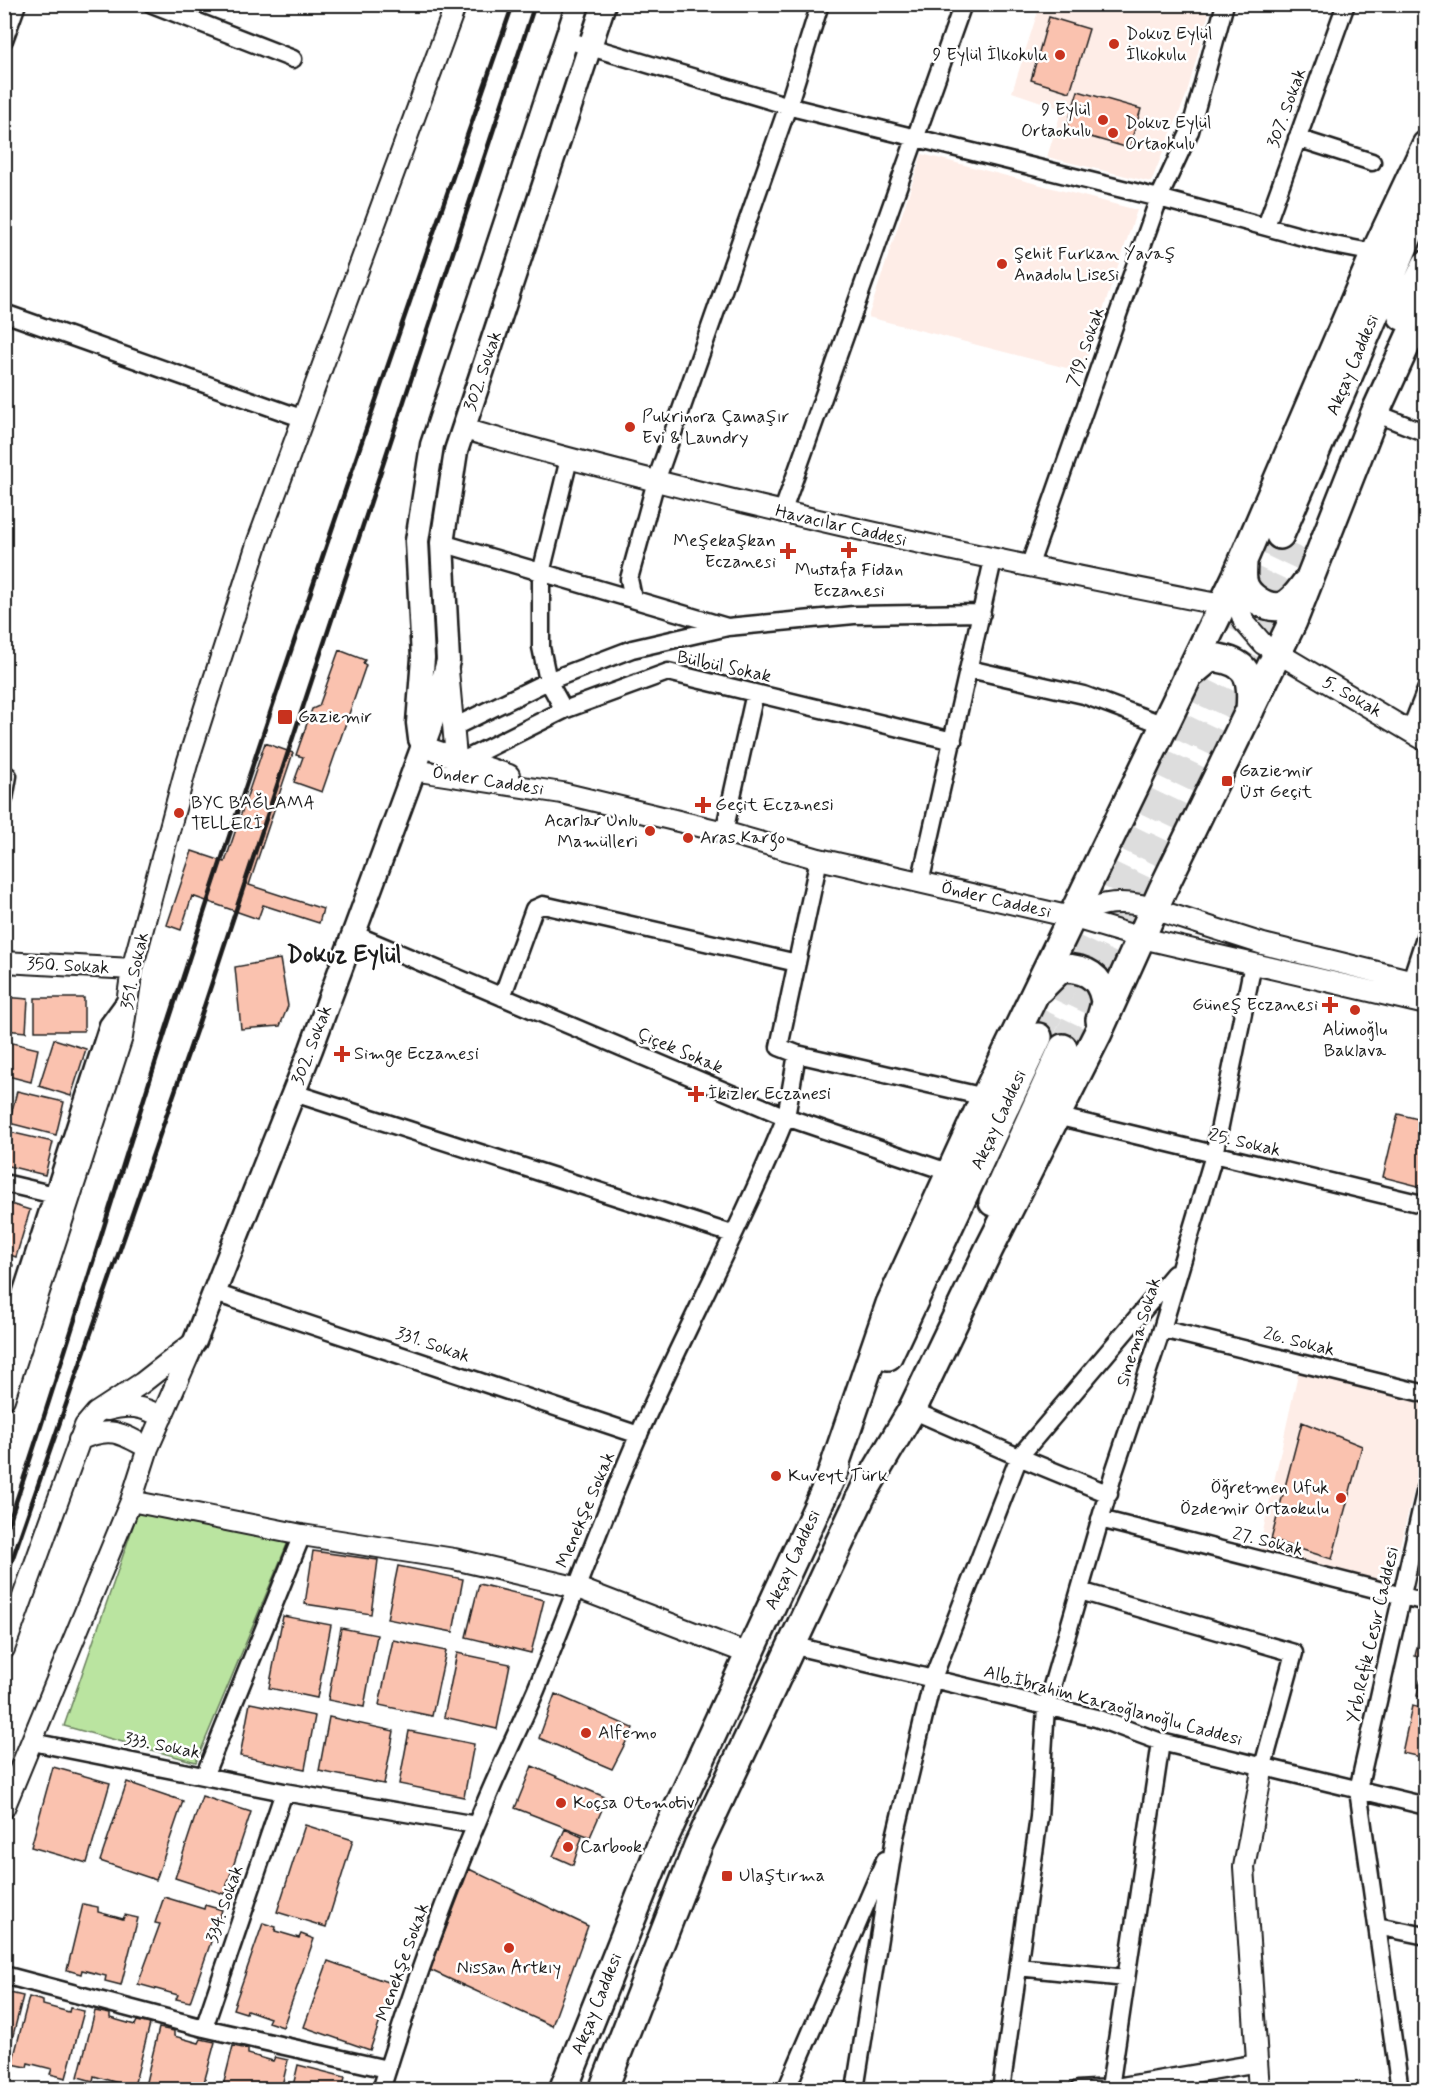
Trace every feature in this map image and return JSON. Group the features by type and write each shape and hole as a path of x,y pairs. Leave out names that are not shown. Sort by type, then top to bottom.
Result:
{"highway":[{"path":"829,1482 890,1304 985,1097 1243,561 1375,253 1425,145"},
{"name":"Akçay Caddesi","path":"1425,195 1290,542 1362,402 1425,265"},
{"path":"859,1500 912,1410 1098,1033 1153,910 1277,654 1375,413 1425,301"},
{"path":"1243,561 1243,580 1247,591 1267,605 1281,606 1294,598 1309,579"},
{"path":"1187,677 1211,657 1227,659 1238,665 1252,686 1250,711"},
{"path":"1033,996 1061,968 1079,968 1092,975 1104,997 1098,1033"},
{"name":"Akçay Caddesi","path":"563,2090 661,1845 1038,1037"},
{"name":"Akçay Caddesi","path":"603,2090 699,1846 859,1500 1063,1048"}],"main road":[{"name":"302. Sokak","path":"421,746 418,723 423,658 417,541 432,445 578,4"},
{"name":"302. Sokak","path":"195,1341 294,1093 421,746 430,728 448,662 442,543 456,451 604,4"}],"street":[{"path":"4,40 17,4"},
{"path":"152,4 293,59"},
{"name":"351. Sokak","path":"4,1399 62,1197 122,1037 132,969 188,764 258,541 456,4"},
{"path":"633,598 629,579 656,482 788,106 820,4"},
{"path":"782,513 914,135 963,4"},
{"name":"719. Sokak","path":"1029,567 1159,198 1190,131 1225,4"},
{"name":"307. Sokak","path":"1266,226 1346,4"},
{"path":"567,40 788,106 914,135 1329,244 1375,253"},
{"path":"1297,138 1372,162"},
{"path":"4,312 303,418"},
{"path":"1375,413 1425,433"},
{"name":"Havacılar Caddesi","path":"464,429 656,482 993,560 1227,595"},
{"path":"564,710 548,681 541,646 541,573 569,459"},
{"path":"442,543 728,627"},
{"path":"920,883 993,560"},
{"name":"5. Sokak","path":"1227,595 1244,622 1263,644 1418,736"},
{"path":"453,728 548,681 632,649 728,627 854,615 982,613"},
{"path":"448,662 453,728 460,758"},
{"path":"969,669 1084,695 1164,725"},
{"name":"Bülbül Sokak","path":"460,758 564,710 668,672 953,741"},
{"path":"1418,736 1425,690"},
{"path":"724,832 755,693"},
{"name":"Önder Caddesi","path":"421,746 562,793"},
{"name":"Önder Caddesi","path":"413,770 562,793 724,832 819,860 1071,917 1094,905 1120,901 1263,944 1418,982"},
{"path":"4,799 6,775"},
{"path":"819,860 779,1047 797,1054 985,1097"},
{"path":"502,997 534,909 543,905 797,963"},
{"path":"1071,917 1142,938 1425,1004"},
{"name":"Çiçek Sokak","path":"354,934 786,1117"},
{"path":"1418,982 1425,934"},
{"name":"350. Sokak","path":"4,962 132,969"},
{"name":"Sinema Sokak","path":"1001,2090 1039,1817 1046,1707 1114,1472 1162,1329 1215,1155 1253,964"},
{"path":"797,1054 786,1117 951,1173"},
{"path":"294,1093 732,1234"},
{"name":"25. Sokak","path":"1056,1116 1425,1205"},
{"name":"Menekşe Sokak","path":"381,2090 417,1974 476,1826 536,1689 575,1587 639,1435 732,1234 763,1175 786,1117"},
{"path":"4,1183 62,1197 4,1347"},
{"path":"855,2090 895,1837 933,1678 1019,1457 1179,1268"},
{"name":"331. Sokak","path":"215,1293 639,1435"},
{"name":"26. Sokak","path":"1162,1329 1425,1394"},
{"path":"4,1649 85,1426 96,1413 142,1383 195,1341"},
{"path":"4,1808 131,1501 148,1448 195,1341"},
{"path":"142,1383 172,1396"},
{"path":"96,1413 126,1405 143,1407 162,1417"},
{"path":"912,1410 1109,1494"},
{"path":"79,1440 95,1432 109,1431 127,1436 148,1448"},
{"name":"Yrb.Refik Cesur Caddesi","path":"1358,1790 1425,1488"},
{"path":"131,1501 302,1535 454,1559 575,1587 749,1654"},
{"name":"27. Sokak","path":"1100,1519 1425,1602"},
{"path":"205,1774 302,1535"},
{"path":"1080,1591 1294,1653 1263,1766 1244,1867 1259,2090"},
{"name":"Alb.İbrahim Karaoğlanoğlu Caddesi","path":"790,1645 1096,1718 1161,1742 1425,1806"},
{"name":"333. Sokak","path":"32,1742 205,1774 284,1792 476,1826"},
{"path":"1110,2088 1161,1742"},
{"path":"1358,1790 1400,2090"},
{"name":"334. Sokak","path":"204,2028 284,1792"},
{"path":"786,2090 895,1837"},
{"path":"1377,1926 1425,1936"},
{"path":"1018,1966 1126,1978"},
{"path":"4,1975 204,2028 387,2069"},
{"path":"1078,2090 1110,2088 1258,2062"}],"shaded area":[{"path":"1040,5 1181,5 1209,13 1186,96 1151,182 1047,157 1062,109 1012,92"},
{"name":"Şehit Furkan Yavaş Anadolu Lisesi","path":"922,154 1137,210 1082,372 868,317"},
{"name":"Öğretmen Ufuk Özdemir Ortaokulu","path":"1299,1369 1425,1400 1425,1447 1390,1584 1259,1549"}],"green space":[{"path":"138,1512 288,1542 196,1762 64,1726"}],"building":[{"name":"9 Eylül İlkokulu","path":"1049,17 1089,29 1070,92 1031,80"},
{"name":"9 Eylül Ortaokulu","path":"1078,91 1141,109 1129,148 1066,130"},
{"path":"339,650 365,660 363,663 366,665 322,792 294,782 303,757 296,755 312,709 319,706"},
{"path":"265,743 293,753 249,885 323,909 319,923 263,905 258,919 192,896 181,930 167,925 192,851 225,862"},
{"path":"280,959 288,1006 280,1026 241,1029 235,967"},
{"path":"4,997 28,999 26,1032 4,1030"},
{"path":"35,998 84,998 84,1031 35,1031"},
{"path":"54,1039 86,1049 71,1096 39,1086"},
{"path":"4,1041 38,1049 31,1082 4,1075"},
{"path":"17,1091 64,1102 56,1135 9,1123"},
{"path":"1398,1114 1426,1121 1426,1188 1383,1177"},
{"path":"5,1131 53,1142 45,1175 4,1165"},
{"path":"4,1202 30,1210 16,1257 4,1253"},
{"path":"4,1262 13,1265 4,1292"},
{"name":"Öğretmen Ufuk Özdemir Ortaokulu","path":"1302,1422 1362,1446 1332,1559 1271,1540"},
{"path":"313,1551 378,1560 371,1614 305,1604"},
{"path":"398,1566 463,1579 453,1632 387,1619"},
{"path":"479,1584 544,1600 531,1653 466,1637"},
{"path":"283,1616 331,1625 317,1698 269,1688"},
{"path":"341,1628 377,1635 364,1707 328,1700"},
{"path":"1421,1631 1426,1632 1426,1659 1415,1656"},
{"path":"393,1640 446,1651 432,1716 379,1705"},
{"path":"457,1653 510,1664 497,1729 444,1717"},
{"path":"1423,1668 1426,1668 1426,1698 1417,1696"},
{"name":"Alfemo","path":"555,1694 633,1728 612,1769 539,1738"},
{"path":"250,1703 315,1716 305,1769 240,1756"},
{"path":"1412,1706 1426,1709 1426,1758 1402,1753"},
{"path":"329,1717 394,1731 384,1784 319,1771"},
{"path":"409,1731 474,1744 464,1797 399,1784"},
{"name":"Koçsa Otomotiv","path":"532,1766 607,1798 590,1837 515,1808"},
{"path":"53,1767 110,1783 87,1863 31,1847"},
{"path":"127,1782 183,1801 156,1880 100,1861"},
{"path":"202,1796 251,1812 224,1894 175,1878"},
{"path":"305,1825 353,1840 326,1927 277,1912"},
{"name":"Carbook","path":"565,1829 582,1837 573,1865 553,1856"},
{"name":"Nissan Artkıy","path":"469,1869 588,1926 552,2026 430,1970"},
{"path":"164,1897 204,1909 205,1905 222,1910 190,2002 176,1999 178,1995 138,1984 160,1924 155,1923"},
{"path":"83,1904 98,1907 98,1912 123,1919 125,1915 138,1918 121,1985 105,1981 106,1976 82,1970 81,1974 67,1970"},
{"path":"263,1923 276,1927 275,1931 299,1938 301,1934 314,1939 283,2027 268,2022 270,2018 247,2010 246,2013 233,2009"},
{"path":"328,1961 393,1984 370,2050 304,2027"},
{"path":"10,1993 23,1996 6,2063 4,1996 8,1997"},
{"path":"29,1997 43,2001 43,2005 69,2012 70,2008 84,2011 66,2078 50,2074 52,2069 28,2063 27,2067 12,2064"},
{"path":"95,2011 110,2014 110,2018 135,2025 137,2021 150,2024 133,2090 116,2087 118,2083 94,2076 93,2081 78,2077"},
{"path":"159,2028 174,2031 174,2036 199,2043 201,2039 215,2042 202,2090 144,2090"},
{"path":"233,2046 248,2049 248,2054 273,2061 275,2057 288,2060 281,2090 222,2090"},
{"path":"298,2065 345,2077 342,2090 292,2090"}],"tunnel":[{"path":"1038,1037 1280,535"},
{"path":"1063,1048 1301,548"}],"railway":[{"path":"4,1537 255,759 382,381 513,4"},
{"path":"4,1583 199,1022 535,4"}],"place":[{"name":"Dokuz Eylül İlkokulu","path":"1114,44"},
{"name":"9 Eylül İlkokulu","path":"1060,55"},
{"name":"9 Eylül Ortaokulu","path":"1103,120"},
{"name":"Dokuz Eylül Ortaokulu","path":"1113,133"},
{"name":"Şehit Furkan Yavaş Anadolu Lisesi","path":"1002,264"},
{"name":"Pukrinora Çamaşır Evi & Laundry","path":"630,427"},
{"name":"Mustafa Fidan Eczanesi","path":"849,550"},
{"name":"Meşekaşkan Eczanesi","path":"788,551"},
{"name":"Gaziemir","path":"285,717"},
{"name":"Gaziemir Üst Geçit","path":"1227,781"},
{"name":"Geçit Eczanesi","path":"703,805"},
{"name":"BYC BAĞLAMA TELLERİ","path":"179,813"},
{"name":"Acarlar Unlu Mamülleri","path":"650,831"},
{"name":"Aras Kargo","path":"688,838"},
{"name":"Güneş Eczanesi","path":"1330,1005"},
{"name":"Alimoğlu Baklava","path":"1355,1010"},
{"name":"Simge Eczanesi","path":"342,1054"},
{"name":"İkizler Eczanesi","path":"696,1094"},
{"name":"Kuveyt Türk","path":"776,1476"},
{"name":"Öğretmen Ufuk Özdemir Ortaokulu","path":"1341,1498"},
{"name":"Alfemo","path":"586,1733"},
{"name":"Koçsa Otomotiv","path":"561,1803"},
{"name":"Carbook","path":"568,1847"},
{"name":"Ulaştırma","path":"727,1876"},
{"name":"Nissan Artkıy","path":"509,1948"}],"district":[{"name":"Dokuz Eylül","path":"344,955"}]}
